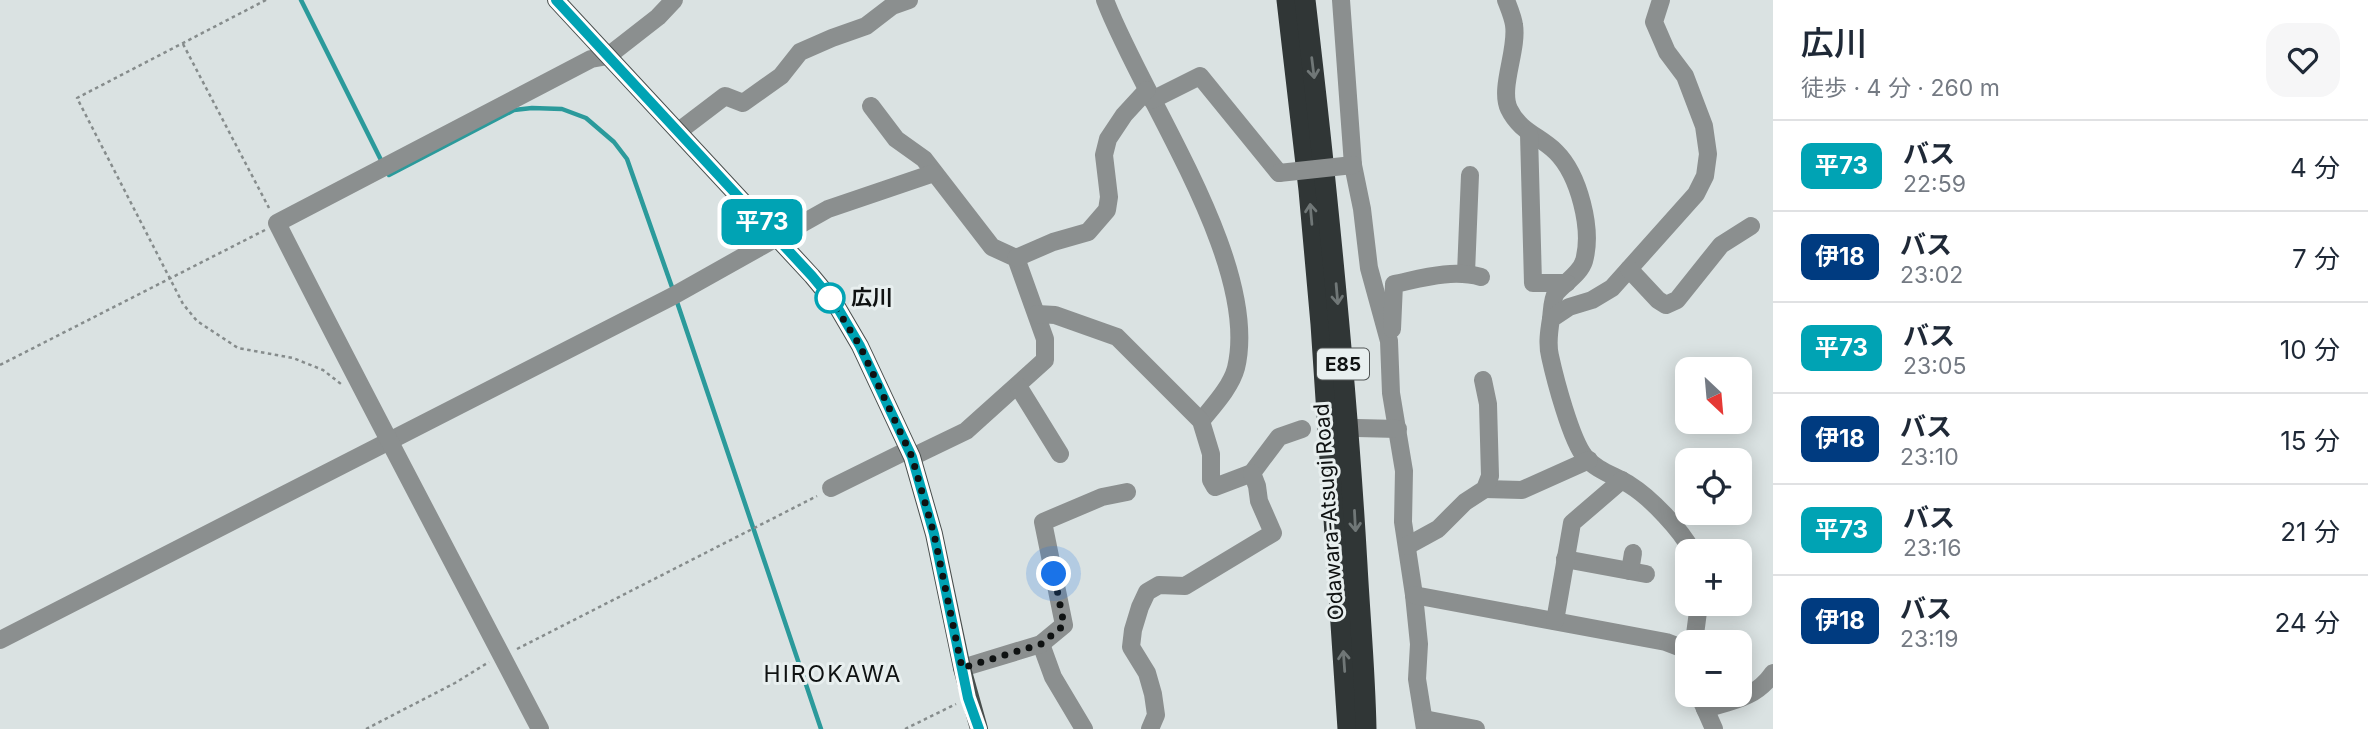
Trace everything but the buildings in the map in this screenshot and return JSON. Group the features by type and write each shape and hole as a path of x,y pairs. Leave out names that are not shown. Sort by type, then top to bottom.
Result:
{"highway":[{"name":"Odawara-Atsugi Road","path":"1287,0 1320,311 1348,729"},
{"name":"Odawara-Atsugi Road","path":"1305,0 1340,321 1351,458 1366,729"}],"main road":[{"path":"556,0 778,238 836,305 860,346 910,454 934,534 968,698 979,729"}],"street":[{"path":"540,729 277,223 591,59 608,55 658,17 674,0"},
{"path":"679,131 725,96 743,103 781,76 800,52 866,26 892,6 909,0"},
{"path":"1105,0 1202,201 1229,268 1240,340 1235,370 1220,398 1201,421"},
{"path":"1342,0 1353,165 1362,209 1369,268 1389,341 1391,393 1404,471 1403,522 1415,594 1419,644 1417,679 1424,724 1476,729"},
{"path":"1506,0 1514,26 1513,60 1507,89 1508,108 1529,134 1558,153 1585,208 1583,263 1555,295 1548,335 1549,355 1575,439 1589,460 1599,469 1633,486 1685,539"},
{"path":"1551,319 1569,306 1592,300 1612,288 1696,194 1705,176 1708,154 1704,126 1685,76 1667,52 1654,22 1661,0"},
{"path":"1016,258 1054,242 1088,232 1107,209 1109,197 1104,155 1108,139 1124,115 1150,95 1200,76 1279,173 1353,165"},
{"path":"831,488 966,431 1045,360 1045,340 1016,258 992,247 924,159 896,139 871,106"},
{"path":"1529,134 1533,283 1567,283"},
{"path":"0,640 673,296 828,209 934,173"},
{"path":"1389,341 1393,326 1394,284 1434,275 1474,275 1470,175"},
{"path":"1629,269 1666,305 1677,300 1721,245 1751,226"},
{"path":"1037,314 1055,315 1117,337 1201,421 1211,454 1211,480 1215,487 1252,473 1279,437 1302,429"},
{"path":"1483,380 1488,404 1490,476 1485,489"},
{"path":"1018,386 1060,454"},
{"path":"1357,428 1398,429"},
{"path":"1407,545 1438,529 1465,502 1485,489 1522,490 1589,460"},
{"path":"1150,729 1156,715 1153,694 1147,673 1131,647 1140,607 1147,592 1159,585 1185,586 1273,533 1259,501 1252,473"},
{"path":"1555,621 1572,523 1622,480"},
{"path":"962,668 1041,644 1064,625 1042,523 1102,497 1127,492"},
{"path":"1565,559 1637,566"},
{"path":"1415,594 1675,645"},
{"path":"1041,644 1054,677 1084,729"},
{"path":"1752,694 1768,681 1773,673"},
{"path":"1704,707 1714,729"}],"path":[{"path":"266,0 77,98 183,304 197,321 238,348 293,358 323,370 348,389 363,393"},
{"path":"0,365 277,223 183,44"},
{"path":"366,729 455,683 501,655 530,643 831,488"},
{"path":"905,729 968,698"}],"waterway":[{"path":"301,0 382,162"},
{"path":"386,170 389,175 514,110 562,109 586,118 614,142 627,159 673,290"},
{"path":"676,299 821,729"}],"bus line":[{"name":"平73","path":"556,0 812,276 836,305 860,346 912,457 920,482 934,534 968,698 979,729"}],"place":[{"name":"広川","path":"830,298"}],"district":[{"name":"HIROKAWA","path":"833,674"}],"route":[{"path":"830,298 860,346 912,457 934,534 962,668 1041,644 1064,625 1054,574"}]}
